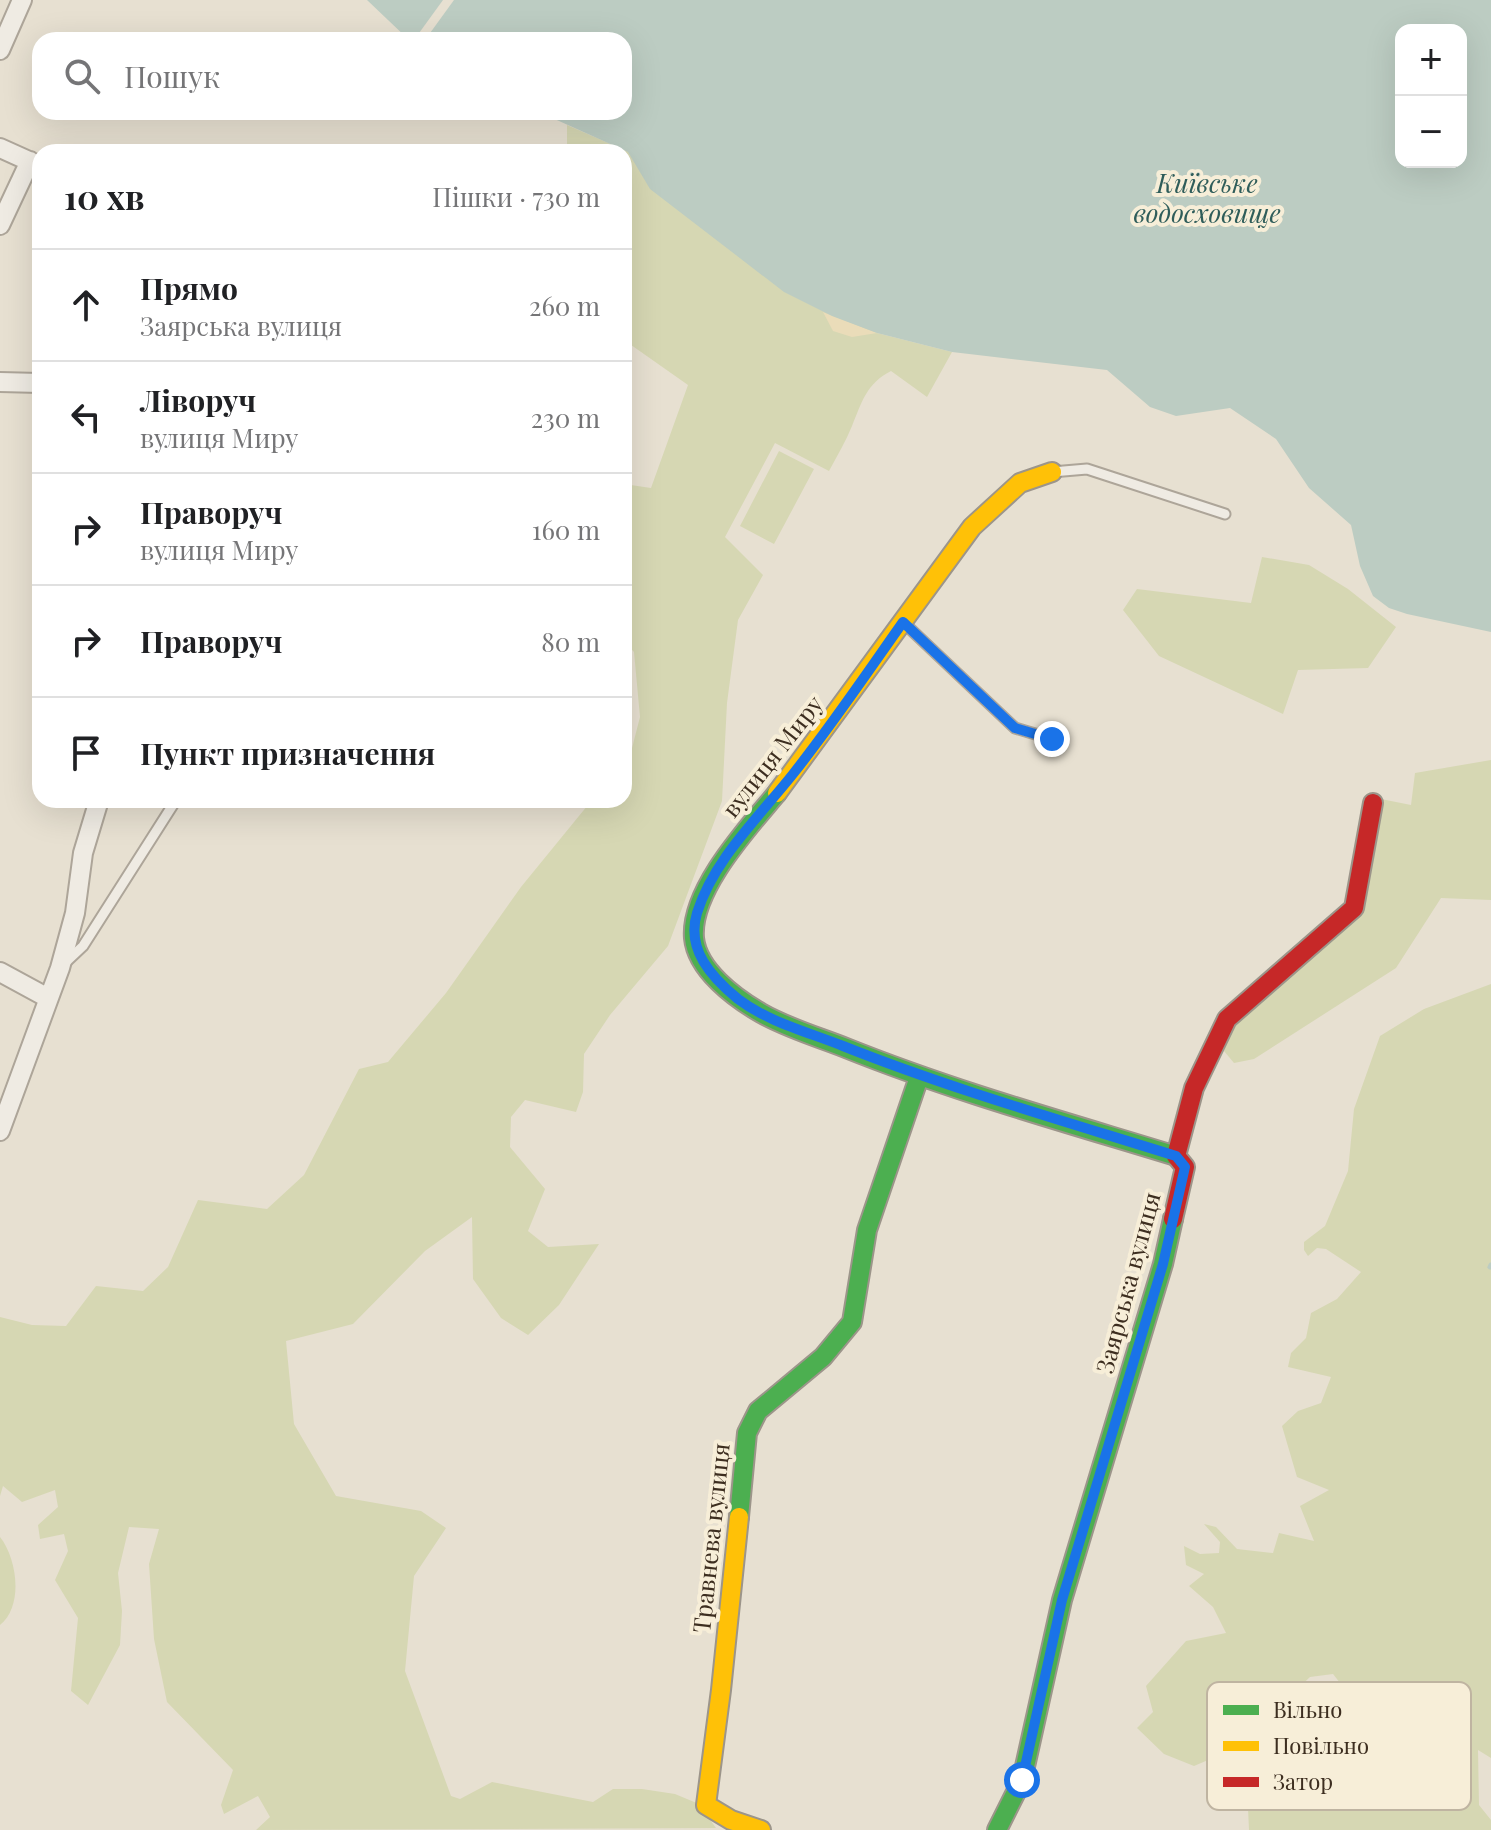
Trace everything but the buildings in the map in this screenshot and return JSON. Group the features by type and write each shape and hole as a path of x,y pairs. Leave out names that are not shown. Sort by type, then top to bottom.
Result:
{"street":[{"path":"0,50 22,0"},
{"path":"0,148 32,162"},
{"path":"0,225 32,168"},
{"path":"0,382 32,383"},
{"name":"вулиця Миру","path":"1052,472 1020,483 972,527 795,772 736,843 716,872 697,913 694,936 697,953 737,998 764,1015 919,1077 1176,1156"},
{"name":"Заярська вулиця","path":"997,1830 1022,1780 1062,1600 1163,1264 1185,1167 1176,1156 1194,1088 1227,1019 1354,908 1373,803"},
{"path":"0,1131 60,968 75,913 83,853 97,808"},
{"path":"0,972 48,998"},
{"name":"Травнева вулиця","path":"761,1830 731,1820 706,1805 747,1433 758,1411 823,1357 852,1322 867,1230 919,1077"}],"lane":[{"path":"1052,472 1087,469 1225,514"},
{"path":"903,622 1015,728 1052,739"},
{"path":"60,968 83,946 171,808"}],"green space":[{"path":"567,125 611,144 567,144"},
{"path":"632,157 651,189 877,333 952,352 927,397 891,371 876,382 862,401 829,471 775,443 725,537 763,575 738,620 727,703 722,801 668,946 610,1015 584,1054 583,1092 576,1112 525,1100 511,1117 510,1147 545,1189 528,1231 548,1247 599,1244 559,1305 528,1335 501,1318 473,1279 472,1217 425,1251 353,1324 286,1341 294,1424 336,1496 421,1511 446,1528 414,1576 405,1671 451,1796 460,1799 492,1782 593,1802 613,1789 642,1789 675,1794 699,1804 716,1828 256,1830 270,1817 258,1796 224,1814 221,1805 233,1770 167,1702 154,1639 149,1564 159,1529 129,1527 118,1573 122,1611 120,1645 88,1705 71,1691 78,1618 55,1580 68,1551 64,1534 40,1539 38,1525 58,1507 55,1490 22,1502 3,1486 0,1496 0,1317 32,1325 66,1326 96,1286 143,1291 168,1267 198,1200 267,1209 304,1175 359,1069 388,1062 446,993 521,887 585,808 632,808 632,748 640,717 632,650 632,485 651,488 688,385 632,346"},
{"path":"779,451 814,469 774,544 740,526"},
{"path":"1262,557 1309,565 1348,589 1396,627 1368,668 1298,670 1283,714 1159,656 1123,610 1137,589 1251,603"},
{"path":"1491,760 1491,900 1441,898 1396,968 1254,1059 1234,1063 1224,1051 1231,1024 1359,912 1371,797 1411,805 1415,773"},
{"path":"1491,984 1491,1758 1478,1750 1479,1805 1491,1820 1491,1830 1249,1830 1248,1810 1471,1810 1471,1682 1339,1682 1333,1674 1310,1677 1305,1682 1207,1682 1207,1760 1194,1766 1164,1754 1137,1728 1153,1712 1146,1686 1186,1641 1226,1633 1213,1607 1189,1586 1204,1574 1186,1565 1184,1546 1200,1554 1219,1553 1220,1542 1204,1524 1216,1527 1237,1549 1273,1553 1279,1533 1314,1541 1300,1506 1329,1490 1297,1477 1282,1426 1298,1411 1321,1403 1331,1377 1288,1367 1291,1353 1306,1338 1311,1313 1337,1299 1361,1272 1326,1249 1317,1248 1308,1256 1304,1242 1325,1226 1348,1171 1354,1109 1380,1036 1424,1009"},
{"path":"0,1537 11,1557 15,1594 8,1617 0,1625"}],"sand":[{"path":"823,312 877,333 852,337 833,331"}],"water":[{"name":"Київське водосховище","path":"367,0 1491,0 1491,632 1407,614 1389,608 1373,596 1360,566 1351,525 1309,488 1276,439 1230,408 1176,416 1150,407 1107,370 952,352 877,333 832,316 784,292 650,189 632,159 632,144 610,144 557,120 632,120 632,32 401,32"}],"pier":[{"path":"443,0 454,0 431,32 420,32"}],"traffic: fast":[{"path":"777,793 723,861 701,900 695,919 697,950 719,982 761,1013 781,1023 886,1064 1176,1156"},
{"path":"739,1517 747,1433 758,1411 823,1357 852,1322 867,1230 919,1077"},
{"path":"997,1830 1022,1780 1062,1600 1163,1264 1173,1219"}],"traffic: slow":[{"path":"777,793 972,527 1020,483 1052,472"},
{"path":"739,1517 706,1805 731,1820 761,1830"}],"traffic: jam":[{"path":"1173,1219 1185,1167 1176,1156 1194,1088 1227,1019 1354,908 1373,803"}],"route":[{"path":"1022,1780 1062,1600 1163,1264 1185,1167 1176,1156 919,1077 764,1015 737,998 711,972 697,953 694,936 697,913 716,872 795,772 903,622 1015,728 1052,739"}]}
